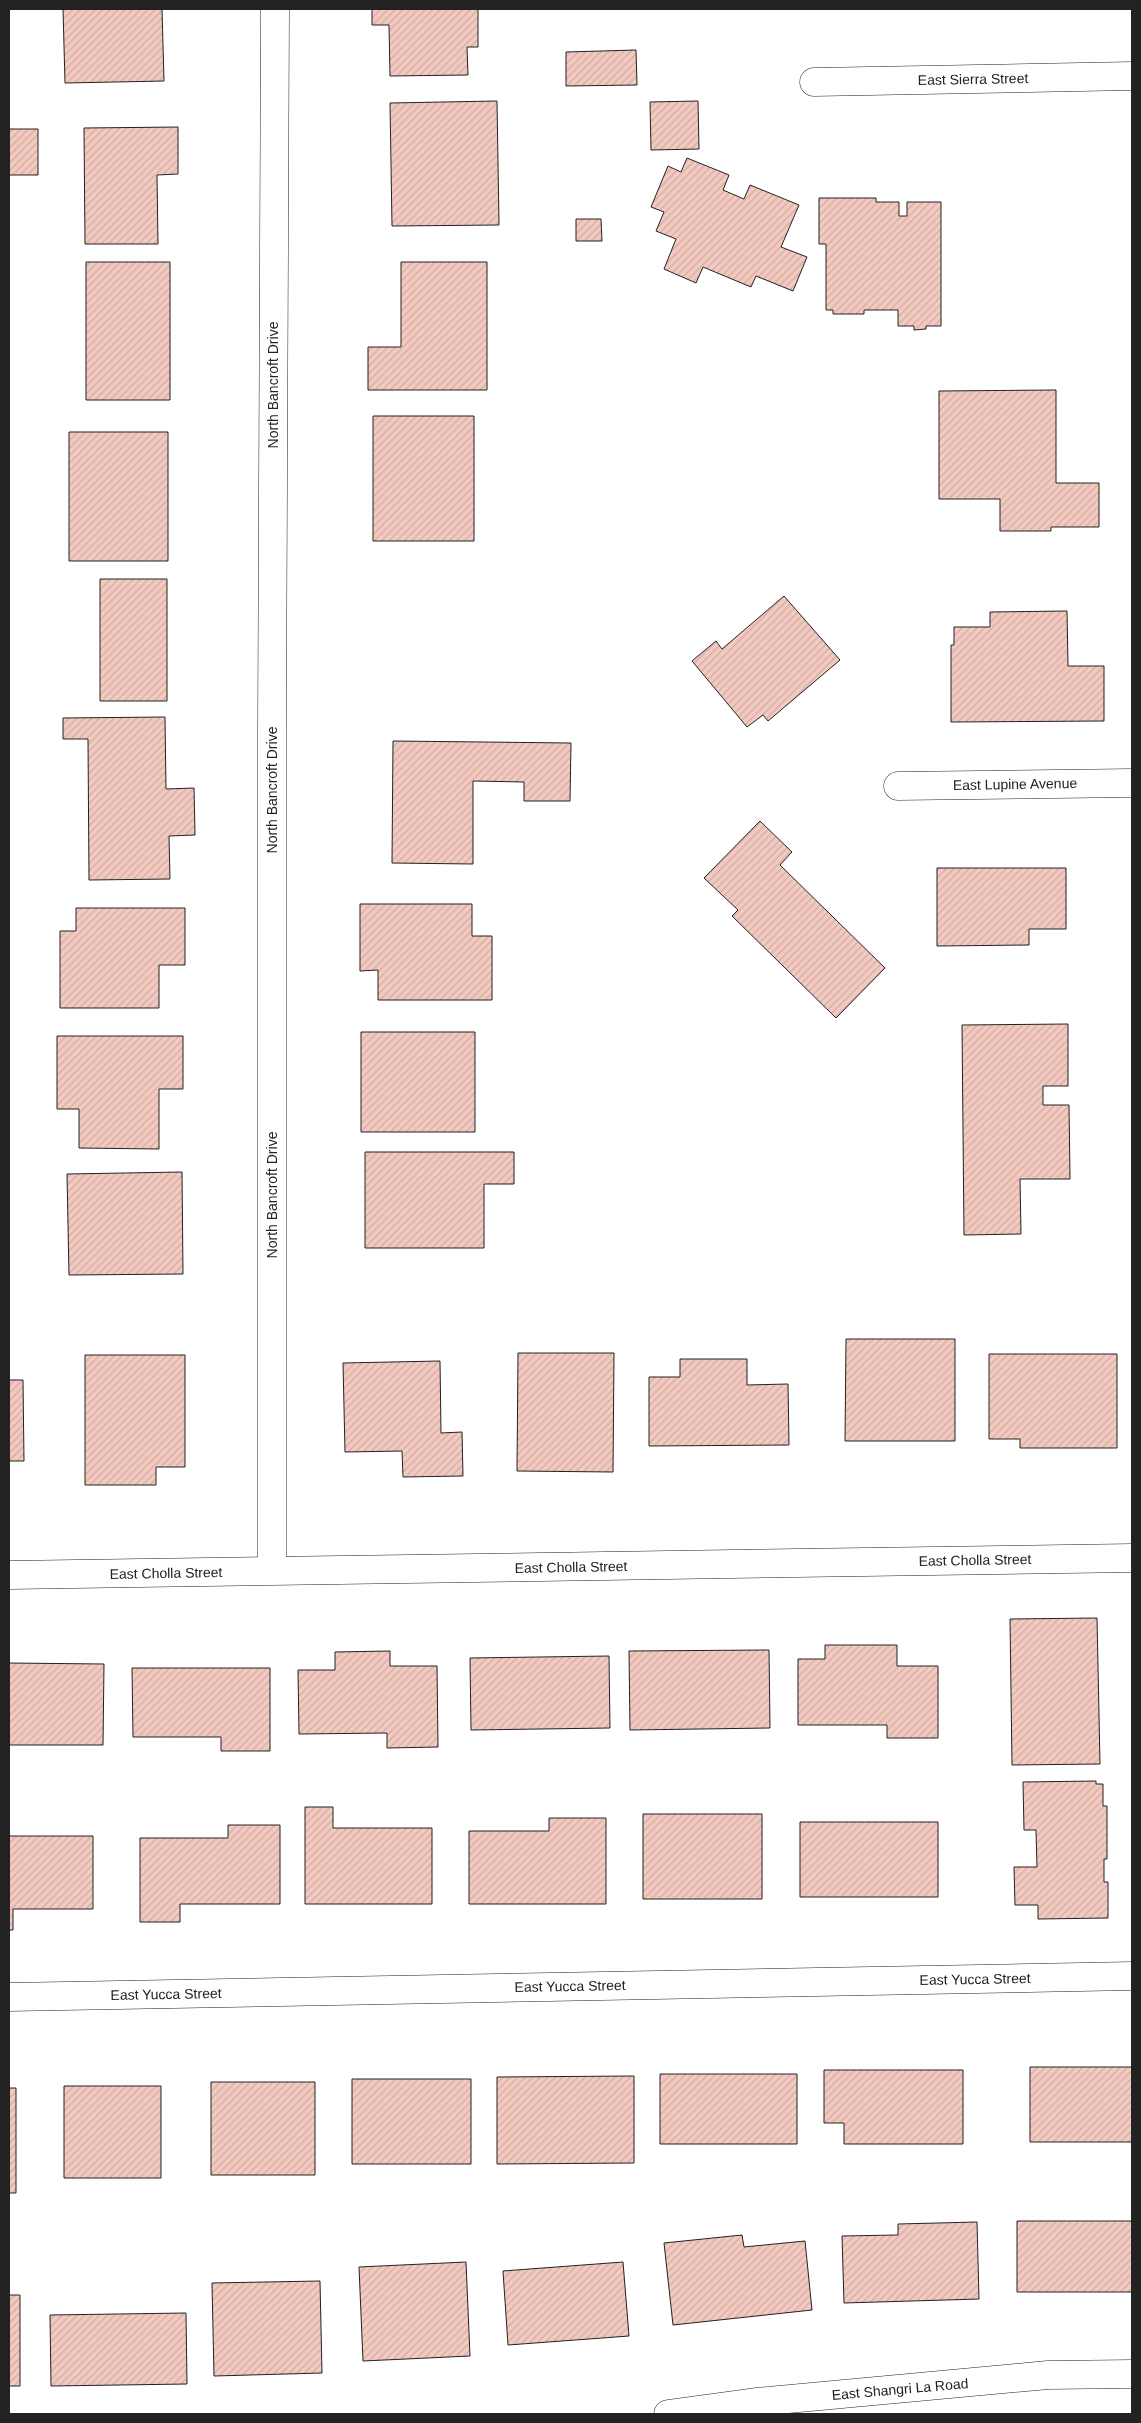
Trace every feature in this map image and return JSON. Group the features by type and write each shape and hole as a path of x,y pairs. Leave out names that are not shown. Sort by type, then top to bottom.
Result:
{"street":[{"name":"North Bancroft Drive","path":"272,1571 272,719 275,9"},
{"name":"East Sierra Street","path":"814,82 1132,76"},
{"name":"East Lupine Avenue","path":"898,786 1132,783"},
{"name":"East Cholla Street","path":"9,1575 1132,1558"},
{"name":"East Yucca Street","path":"9,1997 1132,1976"},
{"name":"East Shangri La Road","path":"668,2414 756,2402 1048,2375 1132,2374"}],"building":[{"path":"63,9 162,9 164,81 65,83"},
{"path":"372,9 478,9 478,47 467,47 468,75 390,76 389,25 372,25"},
{"path":"636,50 637,85 566,86 566,52"},
{"path":"497,101 499,225 392,226 390,103"},
{"path":"698,101 699,149 651,150 650,102"},
{"path":"178,127 178,174 157,175 158,244 85,244 84,128"},
{"path":"9,129 38,129 38,175 9,175"},
{"path":"687,158 729,175 723,190 744,199 750,185 799,205 781,247 807,257 793,291 756,276 751,287 703,267 696,283 664,269 676,239 656,231 664,212 651,207 668,166 681,172"},
{"path":"819,198 876,198 876,202 899,202 899,216 907,216 907,202 941,202 941,326 926,326 926,329 914,330 914,326 898,326 898,310 864,310 864,314 833,314 833,310 826,310 826,244 819,244"},
{"path":"576,219 601,219 602,241 576,241"},
{"path":"86,262 170,262 170,400 86,400"},
{"path":"401,262 487,262 487,390 368,390 368,347 401,347"},
{"path":"1056,390 1056,483 1099,483 1099,527 1051,527 1051,531 1000,531 1000,499 939,499 939,391"},
{"path":"373,416 474,416 474,541 373,541"},
{"path":"69,432 168,432 168,561 69,561"},
{"path":"100,579 167,579 167,701 100,701"},
{"path":"784,596 840,660 768,721 763,715 747,727 692,661 716,641 722,649"},
{"path":"1067,611 1068,666 1104,666 1104,721 951,722 951,645 954,645 954,627 990,627 990,612"},
{"path":"165,717 166,789 194,788 195,835 169,836 170,879 89,880 88,739 63,739 63,718"},
{"path":"393,741 571,743 570,801 524,801 524,782 473,781 473,864 392,863"},
{"path":"760,821 792,852 780,865 885,968 836,1018 732,916 738,910 704,878"},
{"path":"937,868 1066,868 1066,929 1029,929 1029,945 937,946"},
{"path":"360,904 472,904 472,936 492,936 492,1000 378,1000 378,970 360,971"},
{"path":"76,908 185,908 185,965 159,965 159,1008 60,1008 60,931 76,931"},
{"path":"1068,1024 1068,1086 1043,1086 1043,1105 1069,1105 1070,1179 1020,1179 1021,1234 964,1235 962,1025"},
{"path":"361,1032 475,1032 475,1132 361,1132"},
{"path":"57,1036 183,1036 183,1089 159,1089 159,1149 79,1148 79,1109 57,1109"},
{"path":"365,1152 514,1152 514,1184 484,1184 484,1248 365,1248"},
{"path":"182,1172 183,1274 69,1275 67,1174"},
{"path":"846,1339 955,1339 955,1441 845,1441"},
{"path":"518,1353 614,1353 613,1472 517,1471"},
{"path":"989,1354 1117,1354 1117,1448 1020,1448 1020,1439 989,1439"},
{"path":"85,1355 185,1355 185,1467 156,1467 156,1485 85,1485"},
{"path":"680,1359 747,1359 747,1385 788,1384 789,1445 649,1446 649,1377 680,1377"},
{"path":"440,1361 441,1433 462,1432 463,1476 403,1477 402,1451 345,1452 343,1363"},
{"path":"9,1380 23,1380 24,1461 9,1461"},
{"path":"1097,1618 1100,1764 1012,1765 1010,1619"},
{"path":"825,1645 897,1645 897,1666 938,1666 938,1738 887,1738 887,1725 798,1725 798,1659 825,1659"},
{"path":"769,1650 770,1728 630,1730 629,1651"},
{"path":"390,1651 390,1666 437,1666 438,1747 387,1748 387,1733 299,1734 298,1670 335,1670 335,1652"},
{"path":"609,1656 610,1728 471,1730 470,1658"},
{"path":"9,1663 104,1664 103,1745 9,1745"},
{"path":"132,1668 270,1668 270,1751 221,1751 221,1737 133,1737"},
{"path":"1096,1781 1096,1784 1103,1784 1103,1806 1107,1806 1107,1859 1104,1859 1104,1882 1108,1882 1108,1918 1038,1919 1038,1905 1015,1905 1014,1867 1037,1867 1036,1830 1024,1830 1023,1782"},
{"path":"305,1807 333,1807 333,1828 432,1828 432,1904 305,1904"},
{"path":"643,1814 762,1814 762,1899 643,1899"},
{"path":"549,1818 606,1818 606,1904 469,1904 469,1831 549,1831"},
{"path":"800,1822 938,1822 938,1897 800,1897"},
{"path":"228,1825 280,1825 280,1904 180,1904 180,1922 140,1922 140,1838 228,1838"},
{"path":"9,1836 93,1836 93,1909 13,1909 13,1930 9,1930"},
{"path":"1030,2067 1132,2067 1132,2142 1030,2142"},
{"path":"824,2070 963,2070 963,2144 844,2144 844,2123 824,2123"},
{"path":"660,2074 797,2074 797,2144 660,2144"},
{"path":"634,2076 634,2163 497,2164 497,2077"},
{"path":"352,2079 471,2079 471,2164 352,2164"},
{"path":"211,2082 315,2082 315,2175 211,2175"},
{"path":"64,2086 161,2086 161,2178 64,2178"},
{"path":"9,2088 16,2088 16,2193 9,2193"},
{"path":"1017,2221 1132,2221 1132,2292 1017,2292"},
{"path":"977,2222 979,2299 844,2303 842,2236 898,2235 898,2224"},
{"path":"742,2235 744,2247 805,2241 812,2310 673,2325 664,2243"},
{"path":"466,2262 470,2356 363,2361 359,2267"},
{"path":"623,2262 629,2336 508,2345 503,2271"},
{"path":"320,2281 322,2373 214,2376 212,2283"},
{"path":"9,2295 20,2295 20,2386 9,2386"},
{"path":"186,2313 187,2384 51,2386 50,2315"}]}
